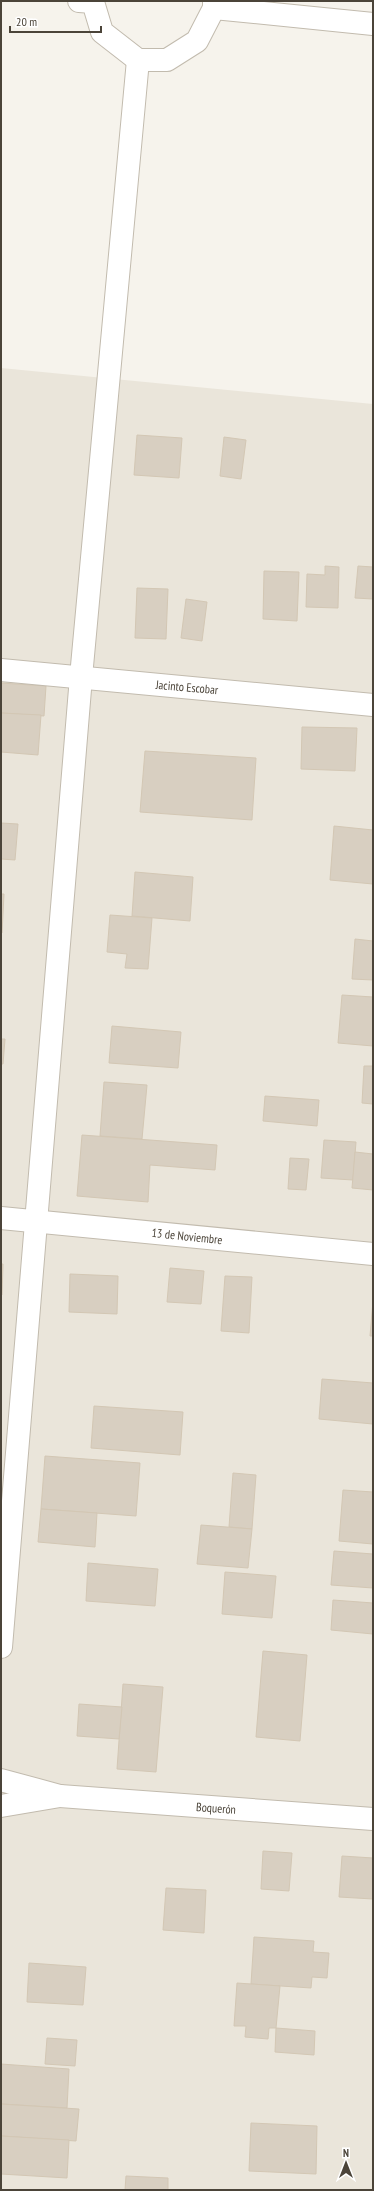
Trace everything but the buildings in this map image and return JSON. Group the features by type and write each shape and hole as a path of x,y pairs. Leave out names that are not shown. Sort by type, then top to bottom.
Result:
{"street":[{"path":"88,1 102,32 138,60 167,60 197,41 214,4 373,24"},
{"path":"1,1647 81,677 138,60"},
{"name":"Jacinto Escobar","path":"1,670 373,705"},
{"name":"13 de Noviembre","path":"1,1218 373,1254"},
{"name":"Boquerón","path":"1,1780 60,1796 373,1820"},
{"name":"Boquerón","path":"1,1806 60,1796"}],"shaded area":[{"path":"1,368 373,404 373,2190 1,2190"}]}
